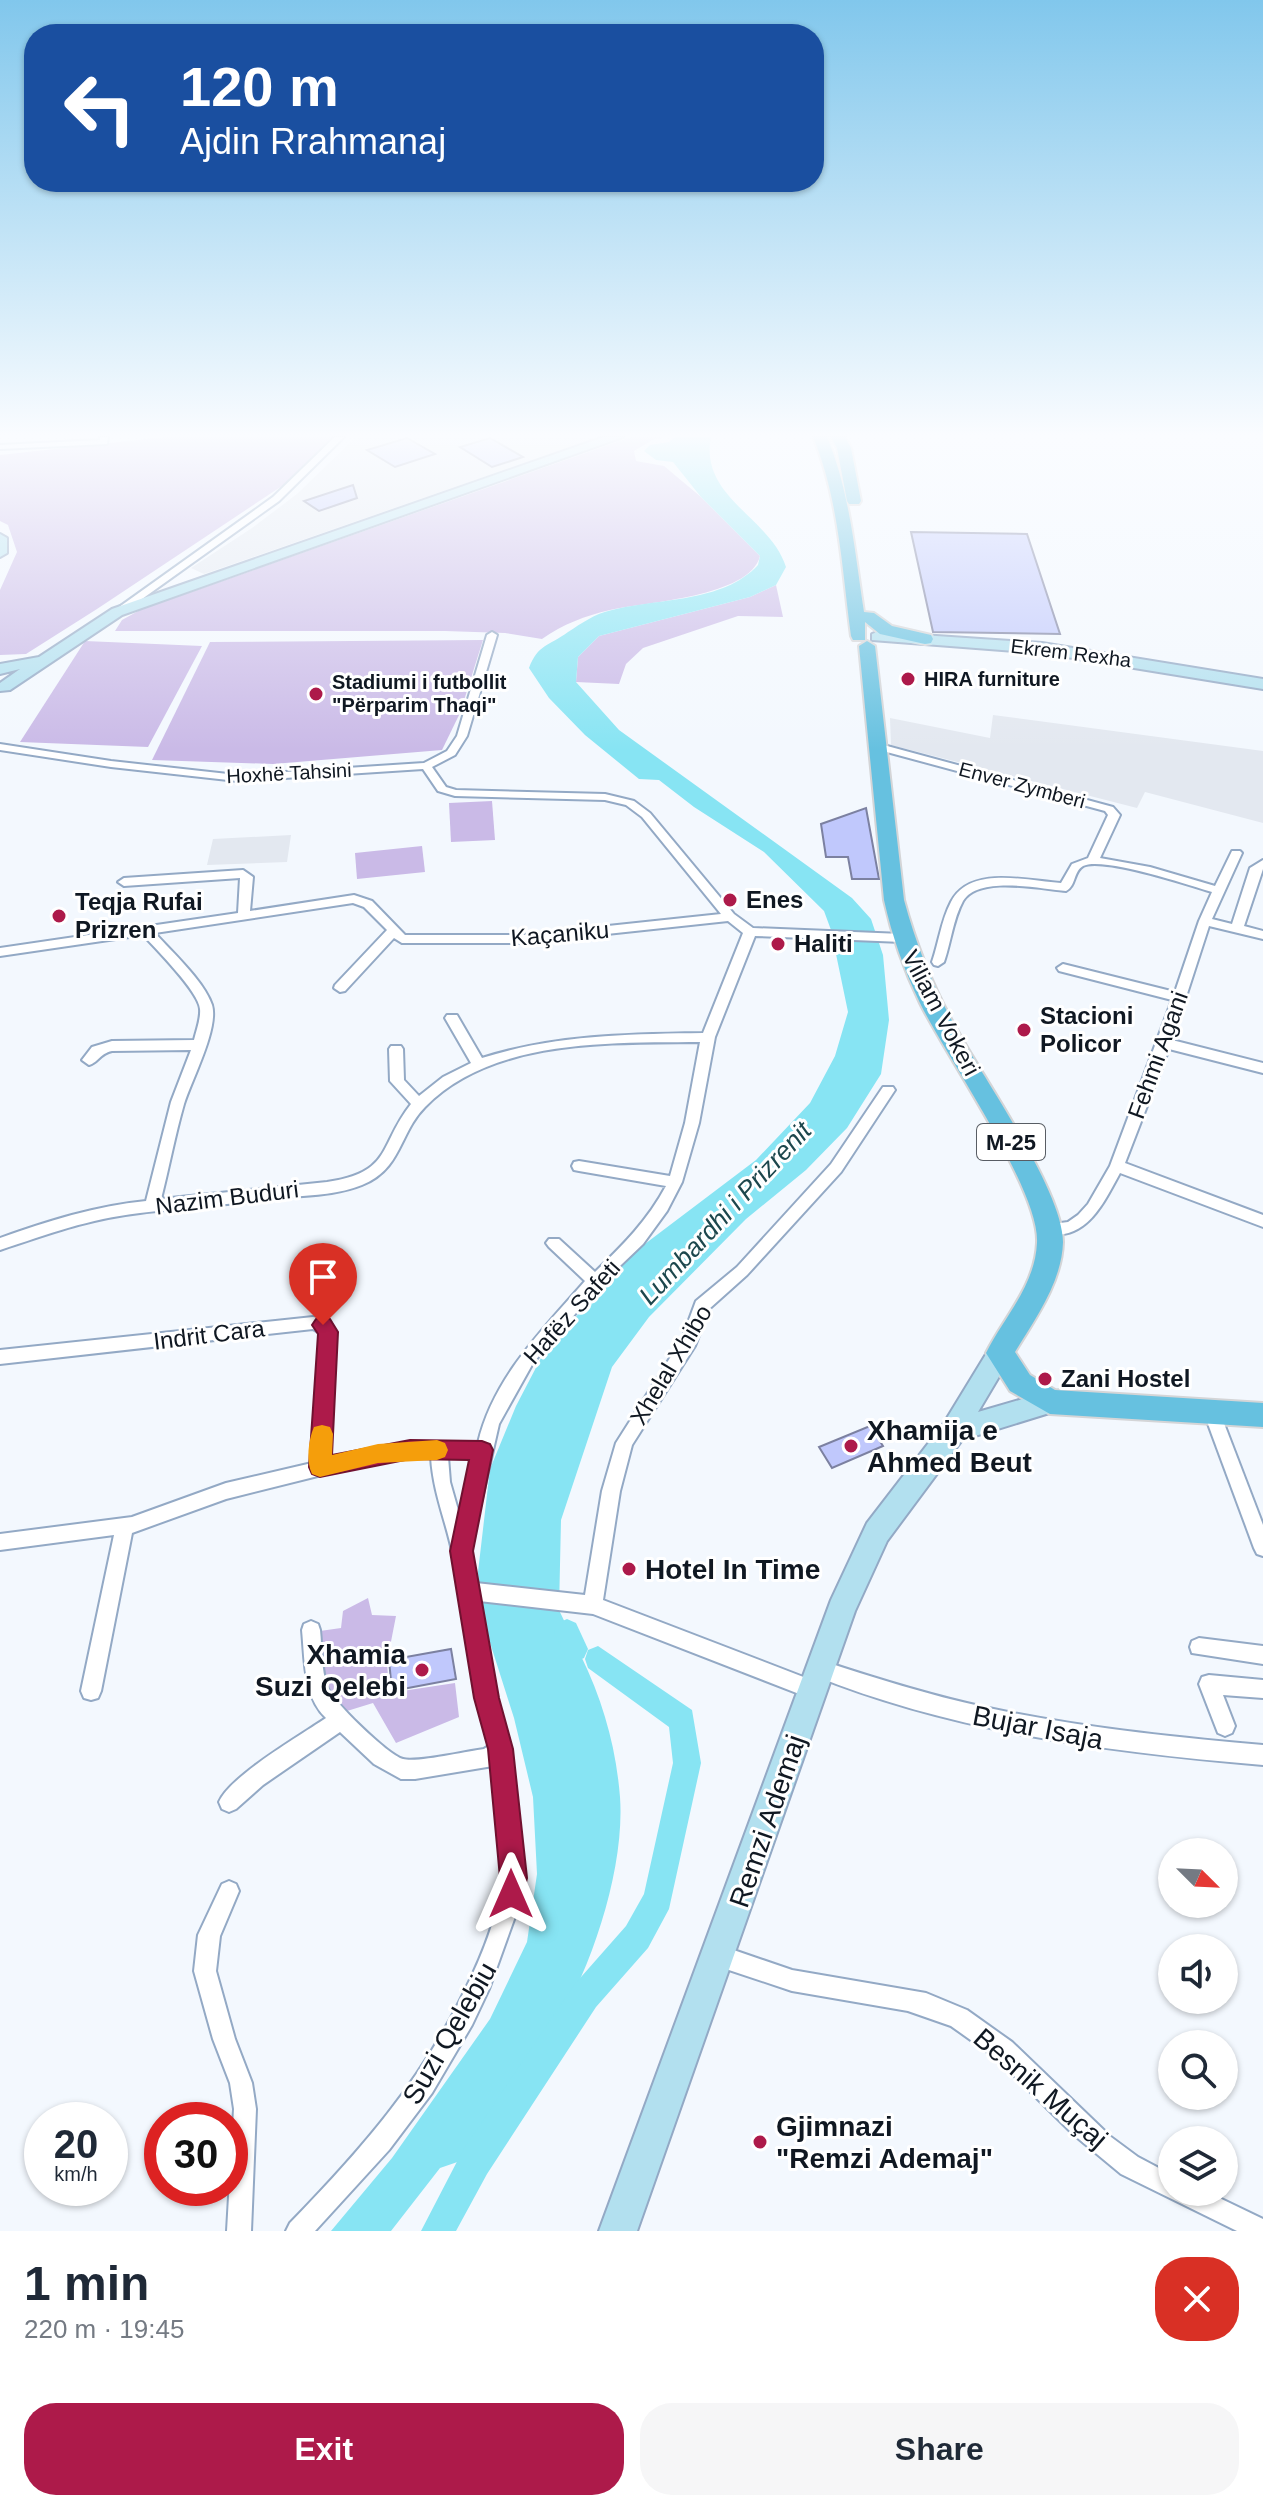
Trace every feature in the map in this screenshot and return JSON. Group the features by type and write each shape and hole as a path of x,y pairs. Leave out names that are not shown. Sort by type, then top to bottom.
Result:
{"main road":[{"name":"Viliam Vokeri","path":"848,541 870,640"},
{"name":"Viliam Vokeri","path":"860,541 895,938 1026,1172 1050,1229 1047,1267 1000,1353"},
{"path":"868,616 886,630 925,639"},
{"path":"1000,1353 1020,1383 1050,1402 1263,1415"}],"street":[{"path":"1,678 46,659 217,541"},
{"path":"117,612 320,541"},
{"path":"492,635 462,736 451,753 426,766 442,789 455,793 605,797 630,803 646,815 730,917 750,932 895,938"},
{"name":"Ekrem Rexha","path":"870,640 925,639 1042,648 1263,684"},
{"name":"Ekrem Rexha","path":"870,640 1049,656 1263,693"},
{"name":"Enver Zymberi","path":"876,746 1109,809 1114,815 1092,862"},
{"name":"Hoxhë Tahsini","path":"0,747 111,764 237,778 426,766"},
{"name":"Fehmi Agani","path":"1050,1229 1071,1227 1083,1219 1093,1208 1117,1166 1164,1043 1205,921 1236,853"},
{"path":"938,962 961,893 973,886 991,882 1066,887 1075,866 1092,862 1156,872 1220,891"},
{"path":"1237,929 1256,868 1263,864"},
{"path":"124,882 243,874 247,877 244,914"},
{"path":"0,952 354,899 368,904 393,931 340,988"},
{"name":"Kaçaniku","path":"393,931 402,939 523,939 730,917"},
{"path":"1205,921 1263,935"},
{"path":"145,929 204,1000 207,1011 200,1045 178,1102 152,1207"},
{"name":"Hafëz Safeti","path":"482,1450 491,1423 527,1358 595,1281 638,1240 660,1211 675,1182 692,1123 708,1037 750,932"},
{"path":"1063,968 1180,998"},
{"path":"452,1018 479,1065"},
{"name":"Nazim Buduri","path":"0,1244 65,1221 357,1181 390,1159 419,1104 479,1065 523,1050 594,1040 708,1037"},
{"path":"1164,1043 1263,1068"},
{"path":"89,1060 97,1050 112,1046 200,1045"},
{"path":"396,1049 397,1081 419,1104"},
{"name":"Xhelal Xhibo","path":"586,1603 624,1443 689,1341 702,1305 742,1271 836,1168 888,1090"},
{"path":"579,1166 675,1182"},
{"path":"1117,1166 1263,1221"},
{"path":"554,1243 595,1281"},
{"name":"Indrit Cara","path":"0,1357 313,1323 323,1325 328,1332 320,1467"},
{"name":"Viliam Vokeri","path":"953,1431 1000,1353"},
{"path":"953,1431 1050,1402"},
{"path":"1212,1413 1263,1548"},
{"name":"Remzi Ademaj","path":"618,2231 841,1610 877,1532 953,1431"},
{"name":"Suzi Qelebiu","path":"298,2231 382,2142 416,2095 447,2046 495,1951 508,1911 513,1878 501,1749 487,1698 479,1591 461,1551 441,1482 439,1450"},
{"path":"0,1542 125,1526 226,1491 378,1454 482,1450"},
{"name":"Suzi Qelebiu","path":"461,1551 482,1450"},
{"path":"91,1691 125,1526"},
{"path":"479,1591 586,1603 816,1680"},
{"path":"311,1630 317,1686 326,1705 381,1757 401,1769 487,1758 501,1749"},
{"path":"1199,1647 1263,1655"},
{"name":"Bujar Isaja","path":"816,1680 1029,1729 1138,1745 1263,1755"},
{"path":"1225,1726 1209,1684 1263,1689"},
{"path":"229,1802 256,1778 342,1719"},
{"path":"229,1891 209,1935 205,1971 243,2096 245,2142 239,2231"},
{"name":"Besnik Muçaj","path":"719,1956 758,1972 880,1995 943,2010 962,2019 1008,2052 1124,2162 1158,2180"},
{"path":"1210,2206 1263,2231"}],"shaded area":[{"path":"13,541 199,541 26,654 0,655 0,590 17,552"},
{"path":"232,541 299,541 204,574 191,568"},
{"path":"336,541 745,541 760,556 752,570 737,581 717,589 601,612 566,625 542,639 505,633 445,631 115,631 122,620 140,610"},
{"path":"776,585 783,617 738,616 643,648 626,664 619,684 576,682 578,657 599,636 750,597"},
{"path":"483,640 460,713 442,750 273,764 152,760 210,642"},
{"path":"85,641 202,646 148,747 20,742"},
{"path":"993,715 1263,751 1263,823 1145,792 1137,808 891,745 890,718 990,738"},
{"path":"492,801 495,840 451,842 449,803"},
{"path":"291,835 287,862 207,865 213,839"},
{"path":"422,846 425,872 357,879 355,853"},
{"path":"368,1598 372,1615 396,1616 387,1662 389,1693 455,1683 459,1717 396,1743 373,1703 347,1711 339,1702 324,1674 320,1631 341,1628 343,1611"}],"water":[{"name":"Lumbardhi i Prizrenit","path":"745,541 771,541 778,550 786,567 776,585 750,597 599,636 578,657 576,682 619,730 852,898 871,919 883,955 889,1020 881,1074 847,1128 806,1170 746,1219 649,1317 612,1367 561,1520 559,1610 569,1631 563,1634 572,1654 581,1656 602,1707 612,1742 620,1797 620,1824 612,1884 594,1945 557,2025 469,2158 440,2168 391,2231 331,2231 392,2158 490,2019 527,1942 537,1874 533,1797 514,1718 479,1608 478,1572 490,1469 516,1406 541,1358 625,1259 756,1160 810,1103 835,1056 848,1012 831,930 824,911 764,852 694,807 659,780 639,779 585,735 549,698 529,668 540,650 594,616 630,606 709,593 744,577 758,565 760,556"}],"building":[{"path":"913,541 1029,541 1060,634 933,632"},
{"path":"866,808 879,879 852,879 848,857 826,857 821,824"},
{"name":"Xhamija e Ahmed Beut","path":"870,1426 883,1446 832,1468 819,1447"},
{"name":"Xhamia Suzi Qelebi","path":"451,1649 456,1679 392,1691 389,1660"}],"waterway":[{"path":"567,1632 575,1649"},
{"path":"438,2231 475,2162 585,1996 637,1937 658,1898 687,1763 682,1720 598,1659"}],"slow traffic":[{"path":"322,1434 320,1467 378,1454 437,1450"}],"place":[{"name":"HIRA furniture","path":"908,679"},
{"name":"Stadiumi i futbollit \"Përparim Thaqi\"","path":"316,694"},
{"name":"Enes","path":"730,900"},
{"name":"Teqja Rufai Prizren","path":"59,916"},
{"name":"Haliti","path":"778,944"},
{"name":"Stacioni Policor","path":"1024,1030"},
{"name":"Zani Hostel","path":"1045,1379"},
{"name":"Xhamija e Ahmed Beut","path":"851,1446"},
{"name":"Hotel In Time","path":"629,1569"},
{"name":"Xhamia Suzi Qelebi","path":"422,1670"},
{"name":"Gjimnazi \"Remzi Ademaj\"","path":"760,2142"}],"route":[{"path":"323,1325 328,1332 320,1467 410,1450 482,1450 461,1551 487,1698 501,1749 513,1878 511,1894"}]}
